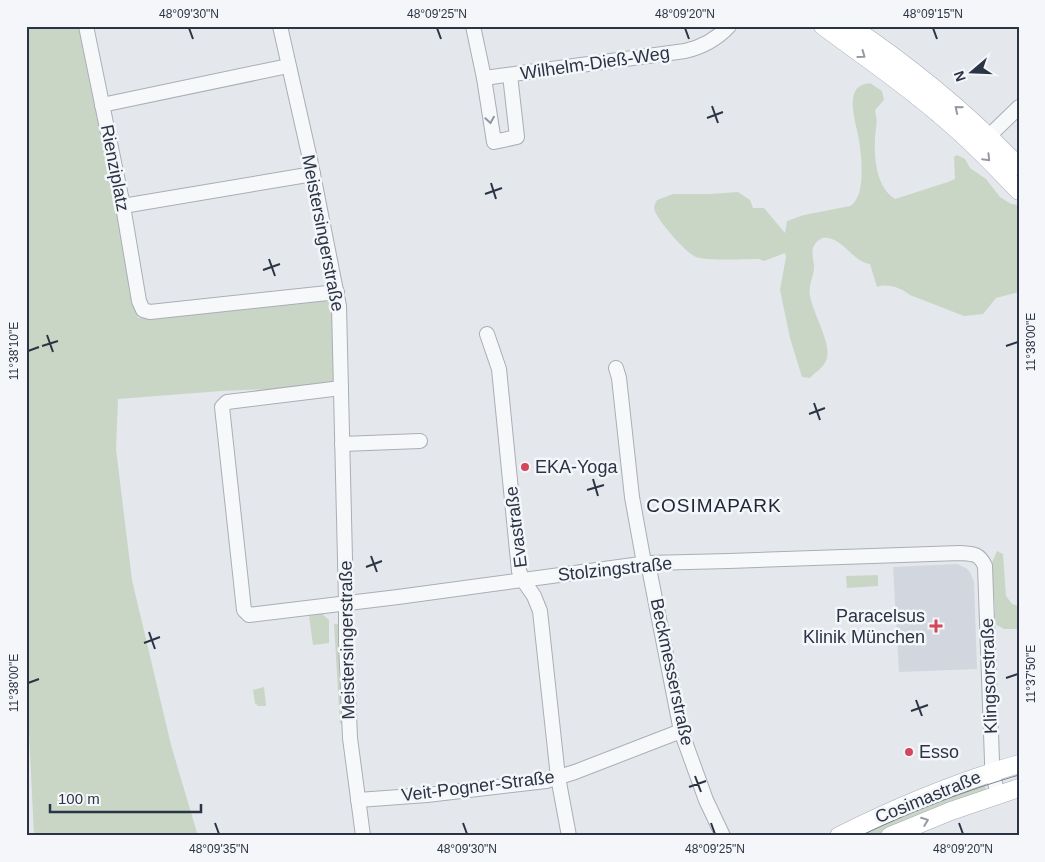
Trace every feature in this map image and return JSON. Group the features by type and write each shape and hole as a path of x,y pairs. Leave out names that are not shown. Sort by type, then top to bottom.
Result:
{"main road":[{"path":"823,26 894,77 939,114 982,152 1019,191"},
{"path":"850,26 910,70 972,120 1019,166"},
{"name":"Cosimastraße","path":"839,836 874,818 917,800 1019,764"},
{"name":"Cosimastraße","path":"890,836 951,811 1019,788"}],"street":[{"name":"Rienziplatz","path":"86,26 123,206 139,301 143,310 150,312 337,292"},
{"name":"Meistersingerstraße","path":"280,26 313,174 339,306 349,730 363,836"},
{"path":"473,26 484,78 494,142 517,137 510,75"},
{"name":"Wilhelm-Dieß-Weg","path":"484,78 691,50 706,44 729,26"},
{"path":"102,105 288,66"},
{"path":"989,136 1019,107"},
{"path":"123,206 313,174"},
{"name":"Evastraße","path":"487,334 498,370 519,571 534,596 540,611 558,777 569,836"},
{"name":"Beckmesserstraße","path":"616,368 619,378 632,497 681,731 706,800 723,836"},
{"name":"Stolzingstraße","path":"341,388 227,402 222,407 244,610 250,615 646,563 729,562 960,553 975,554 982,558"},
{"path":"342,444 420,441"},
{"name":"Klingsorstraße","path":"982,558 985,566 992,772 998,794"},
{"name":"Veit-Pogner-Straße","path":"358,800 427,795 546,781 681,731"}],"shaded area":[{"name":"Paracelsus Klinik München","path":"957,564 970,572 974,582 977,669 899,672 893,567"}],"green space":[{"path":"26,26 80,26 138,318 333,298 337,386 221,391 118,399 116,449 132,580 171,745 198,836 34,836 26,670"},
{"path":"870,83 882,91 884,100 875,110 877,122 875,138 876,163 880,180 889,194 895,199 955,179 954,157 957,155 965,159 970,168 986,179 1000,197 1011,204 1019,205 1019,292 996,298 983,314 964,316 894,287 877,287 870,264 858,259 841,244 829,238 822,238 815,243 813,250 814,268 810,291 811,302 824,335 828,351 827,358 822,367 810,378 802,377 790,338 780,290 786,257 785,253 764,261 759,259 696,257 686,250 667,229 657,216 654,205 657,200 673,194 738,192 750,200 753,208 764,208 785,233 787,221 804,215 850,206 858,196 862,171 853,102 856,90 862,85"},
{"path":"997,551 1003,554 1006,596 1012,604 1019,606 1019,629 1004,629 995,624 991,565"},
{"path":"878,575 878,586 847,588 846,576"},
{"path":"321,613 329,620 329,643 313,645 309,615"},
{"path":"334,624 339,624 339,674 343,721 340,724"},
{"path":"264,687 266,706 258,706 255,703 253,690"},
{"path":"983,780 987,792 884,836 847,836"}],"tram line":[{"path":"860,836 938,802 1019,775"}],"place":[{"name":"EKA-Yoga","path":"525,467"},
{"name":"Paracelsus Klinik München","path":"936,626"},
{"name":"Esso","path":"909,752"}],"district":[{"name":"COSIMAPARK","path":"714,505"}]}
